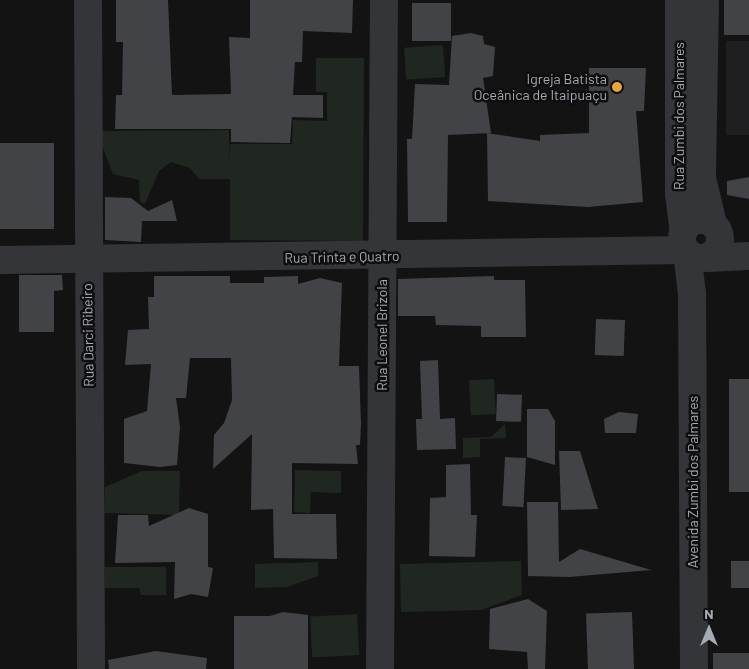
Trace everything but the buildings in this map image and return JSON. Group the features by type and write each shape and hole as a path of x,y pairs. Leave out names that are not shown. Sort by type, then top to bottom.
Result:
{"street":[{"name":"Rua Darci Ribeiro","path":"88,0 87,260 91,669"},
{"name":"Rua Leonel Brizola","path":"380,669 384,0"},
{"name":"Rua Zumbi dos Palmares","path":"679,0 678,183 693,250"},
{"name":"Rua Zumbi dos Palmares","path":"705,0 702,178 716,227"},
{"path":"693,250 696,221 716,227 749,243"},
{"name":"Rua Trinta e Quatro","path":"0,260 383,256 693,250 749,256"},
{"name":"Avenida Zumbi dos Palmares","path":"693,250 694,669"}],"shaded area":[{"path":"726,41 749,41 749,135 726,135"},
{"path":"443,45 445,77 406,80 404,48"},
{"path":"316,58 364,58 363,241 230,240 230,179 199,179 190,168 171,162 159,171 145,204 140,202 139,180 113,174 102,146 102,131 229,130 230,167 230,144 292,144 293,120 327,121 327,92 316,92"},
{"path":"494,379 496,414 471,415 469,380"},
{"path":"505,424 506,438 480,439 480,457 463,458 463,438 491,437"},
{"path":"295,470 341,471 341,493 311,492 310,513 294,512"},
{"path":"142,471 180,471 179,515 104,513 105,487"},
{"path":"521,561 522,595 481,610 401,612 400,564"},
{"path":"318,562 318,576 287,587 255,588 255,564"},
{"path":"105,567 166,567 166,595 141,595 139,588 105,588"},
{"path":"357,614 359,655 312,657 310,616"}],"place":[{"name":"Igreja Batista Oceânica de Itaipuaçu","path":"617,87"}]}
